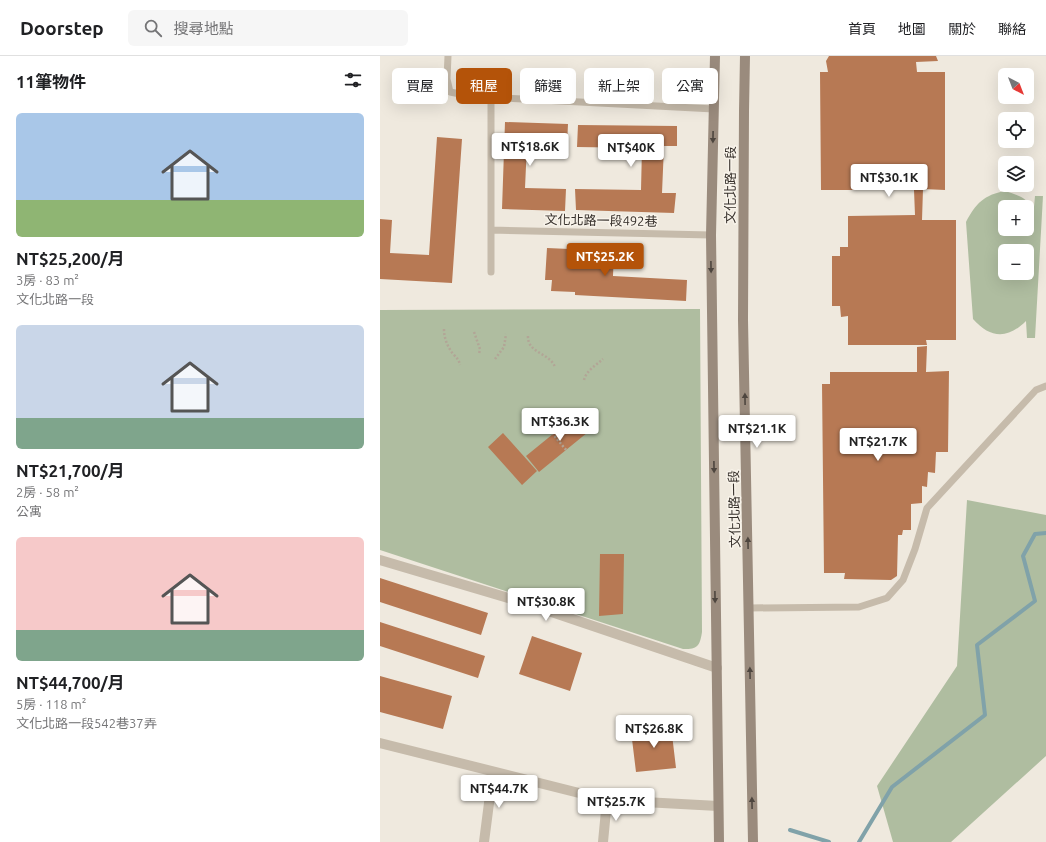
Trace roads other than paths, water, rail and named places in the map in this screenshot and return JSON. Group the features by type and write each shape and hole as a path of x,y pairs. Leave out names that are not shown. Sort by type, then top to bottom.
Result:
{"main road":[{"name":"文化北路一段","path":"715,56 711,235 719,842"},
{"name":"文化北路一段","path":"745,56 743,320 753,842"}],"street":[{"path":"380,560 525,603 716,668"},
{"path":"380,743 607,800 718,806"},
{"path":"484,842 493,772"},
{"path":"603,842 607,800"}],"lane":[{"path":"448,56 447,79 450,92 456,93"},
{"path":"512,98 714,109"},
{"path":"491,104 491,272"},
{"name":"文化北路一段492巷","path":"490,230 711,235"},
{"path":"749,608 860,607 887,598 903,580 915,550 927,508 1036,390 1046,386"}],"waterway":[{"path":"859,842 892,787 985,715 977,645 1035,601 1023,556 1035,534 1046,533"},
{"path":"790,830 829,842"}]}
